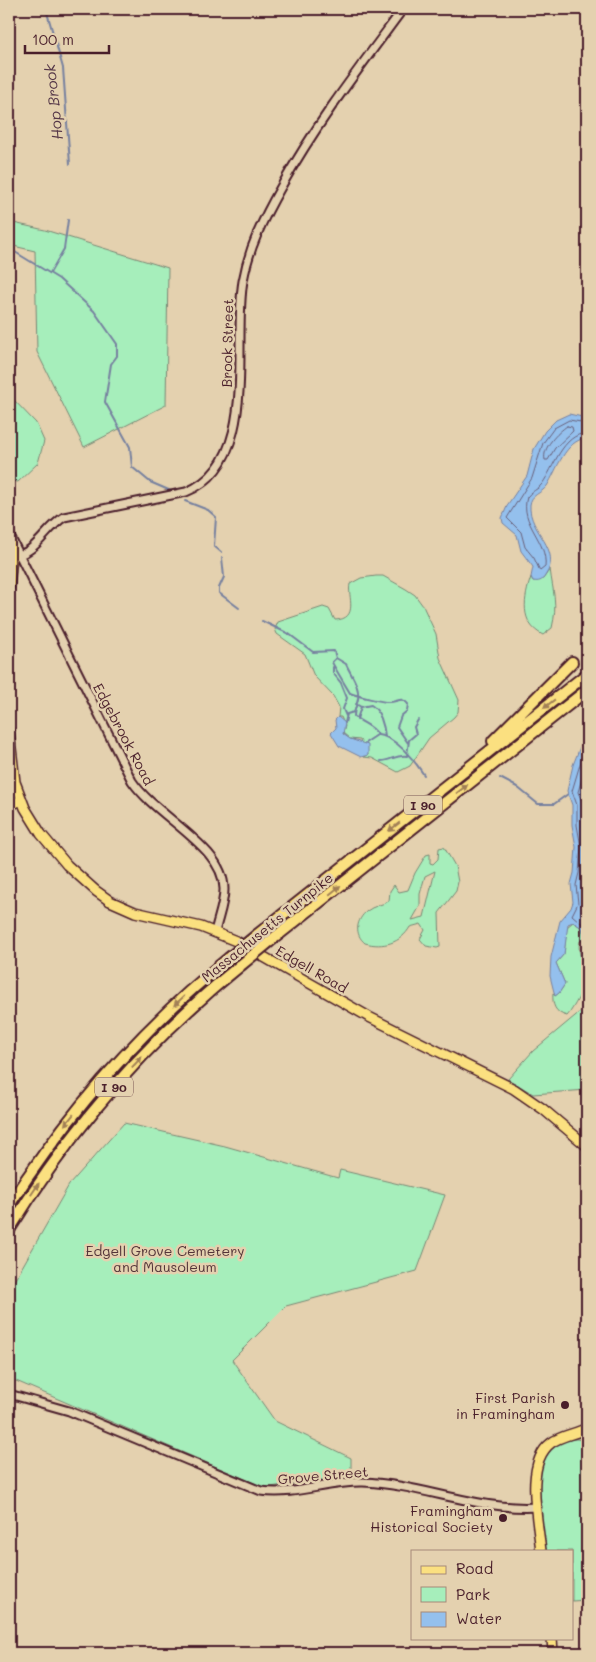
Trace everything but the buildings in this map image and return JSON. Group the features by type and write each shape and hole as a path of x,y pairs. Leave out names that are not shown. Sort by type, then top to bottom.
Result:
{"highway":[{"path":"424,804 547,690 572,662"},
{"name":"Massachusetts Turnpike","path":"9,1205 57,1136 96,1088 171,1008 229,958 587,674"},
{"name":"Massachusetts Turnpike","path":"9,1230 58,1155 101,1102 179,1018 269,942 587,690"}],"main road":[{"path":"9,529 17,556 9,588"},
{"name":"Edgell Road","path":"9,731 13,771 21,800 30,817 81,879 96,892 110,901 135,912 215,932 236,941 375,1020 514,1089 544,1109 587,1146"},
{"path":"9,806 21,800"},
{"path":"541,1550 535,1481 539,1458 553,1441 587,1428"},
{"path":"570,1435 587,1437"},
{"path":"552,1640 553,1653"}],"street":[{"name":"Brook Street","path":"17,556 30,550 50,528 64,517 186,492 202,483 218,466 230,439 238,397 241,374 240,300 245,270 257,233 304,148 403,9"},
{"name":"Edgebrook Road","path":"17,556 132,781 148,801 210,853 218,865 223,879 224,896 215,932"},
{"name":"Grove Street","path":"9,1394 69,1411 261,1491 282,1492 362,1482 398,1486 491,1504 537,1507"}],"green space":[{"path":"9,222 45,230 168,268 166,405 84,447 37,352 35,251 9,245"},
{"path":"11,397 36,423 44,441 38,463 18,482 9,481 9,398"},
{"path":"550,569 555,612 552,628 543,635 530,624 525,609 525,601 531,577 533,581 543,579"},
{"path":"383,576 406,589 415,595 423,606 436,634 440,658 459,700 458,712 454,717 429,738 410,766 398,772 372,758 364,757 368,755 360,740 350,739 343,733 345,726 341,717 338,717 339,707 333,696 314,676 305,654 277,634 275,629 278,622 323,607 329,609 335,620 343,619 347,616 351,606 350,584 361,578"},
{"path":"444,847 455,866 458,882 456,891 439,913 440,947 426,946 420,939 425,930 421,924 410,927 402,937 391,943 378,945 365,943 358,931 360,919 363,915 372,908 389,901 390,891 394,885 399,892 408,890 415,873 426,855 430,854 430,863 433,864 438,859 439,848","holes":["435,871 424,917 412,920 420,906 420,894 425,876"]},
{"path":"573,922 582,928 586,941 580,941 579,950 587,977 579,997 567,1016 555,1008 553,993 555,996 565,984 556,963 564,954 567,927"},
{"path":"587,1006 587,1090 533,1094 508,1079 533,1051"},
{"name":"Edgell Grove Cemetery and Mausoleum","path":"124,1123 225,1146 338,1178 340,1170 445,1195 417,1271 286,1306 232,1360 275,1421 351,1458 351,1476 270,1487 261,1486 9,1378 9,1290 69,1185"},
{"path":"577,1439 587,1442 587,1600 574,1601 574,1550 546,1550 541,1519 539,1482 542,1466 548,1452 560,1443"}],"water":[{"path":"569,414 587,418 587,438 579,440 567,450 547,486 534,496 531,501 531,515 534,524 548,549 550,557 550,566 544,578 540,581 533,581 531,577 533,567 521,551 517,535 503,523 502,518 508,504 527,476 534,449 545,431 556,420"},
{"path":"338,717 345,723 343,734 350,739 368,745 368,755 361,757 339,746 331,733 336,728 335,720"},
{"path":"587,729 587,943 582,928 573,922 568,924 564,954 556,963 565,984 555,996 550,976 551,957 560,921 571,908 573,902 571,884 576,847 572,825 572,805 567,791 573,765"}],"waterway":[{"name":"Hop Brook","path":"46,9 63,68 70,164"},
{"name":"Hop Brook","path":"50,273 64,249 68,220"},
{"path":"9,252 15,252 59,279 94,311 117,344 117,356 111,364 105,402 130,447 132,467 150,482 171,491"},
{"path":"185,501 208,510 216,517 214,546 221,552"},
{"path":"222,558 224,577 219,593 239,608"},
{"path":"262,621 289,634 313,652 334,651 336,658 346,664 356,685 358,699 354,716 373,729 378,735 384,736 398,744 424,775"},
{"path":"336,658 332,662 350,693 386,702 404,700 408,704 407,711 401,716 397,727 408,743"},
{"path":"333,667 333,673 341,683 347,698 343,709 346,716"},
{"path":"356,704 361,707 371,705 374,707 381,719 385,736"},
{"path":"357,719 361,707"},
{"path":"345,723 347,714 354,712"},
{"path":"381,761 407,756 409,740 416,734 414,727 418,720"},
{"path":"365,743 377,735"},
{"path":"500,778 517,787 538,804 554,804 568,794"}],"place":[{"name":"First Parish in Framingham","path":"565,1405"},
{"name":"Framingham Historical Society","path":"503,1518"}]}
